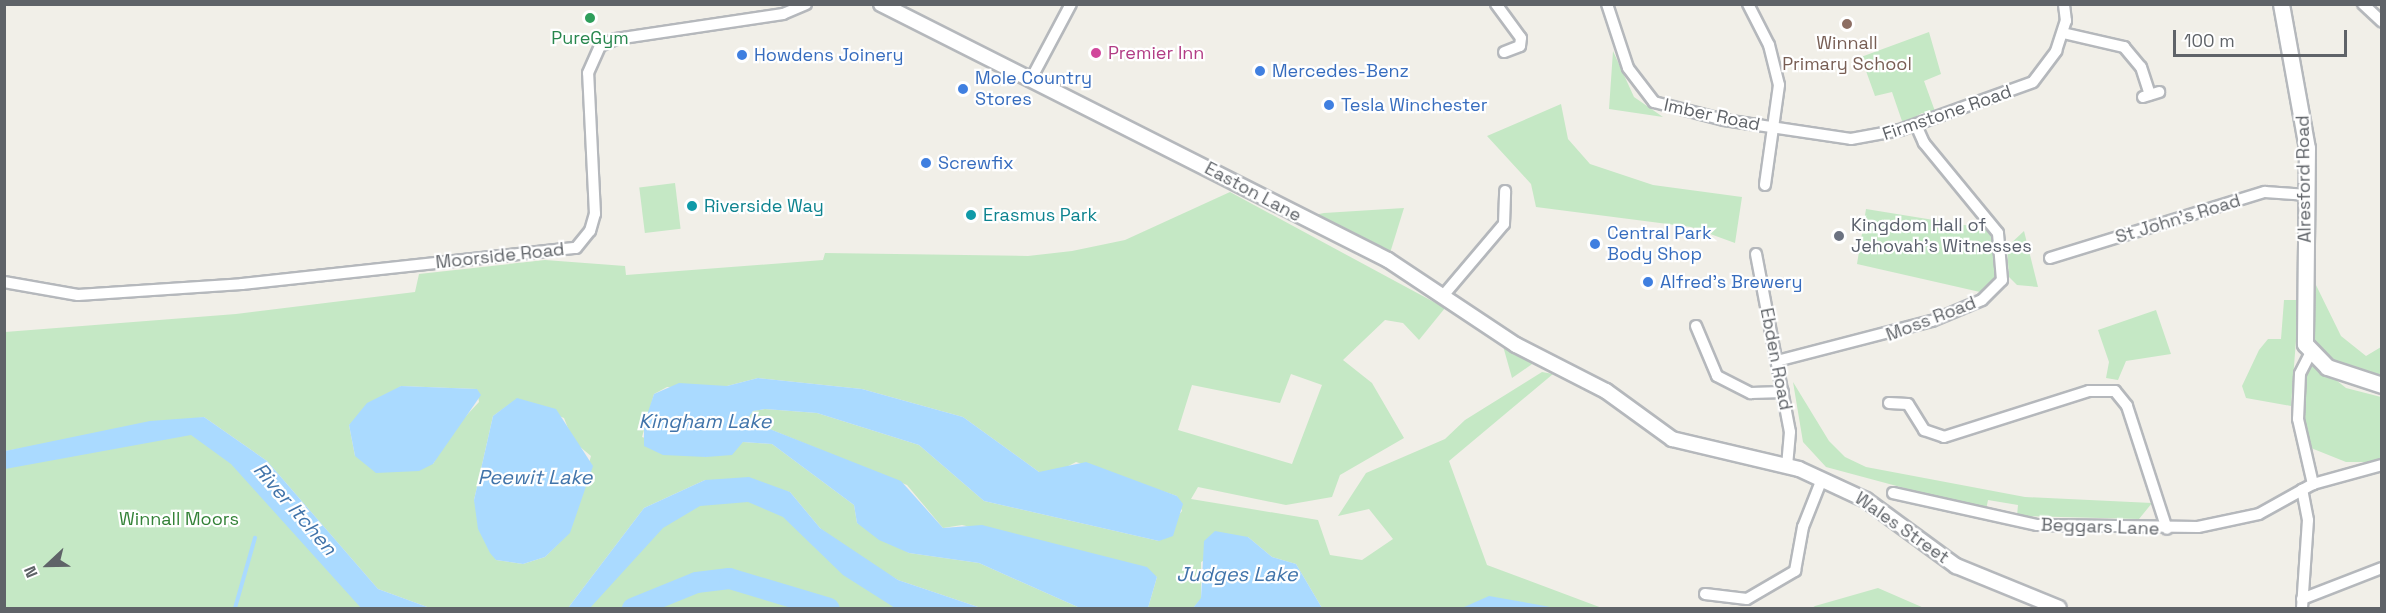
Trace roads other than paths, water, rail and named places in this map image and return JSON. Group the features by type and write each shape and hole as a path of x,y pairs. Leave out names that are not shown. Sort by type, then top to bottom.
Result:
{"main road":[{"name":"Alresford Road","path":"2281,4 2303,110 2308,195 2303,332 2310,354"},
{"path":"2310,354 2352,378 2382,385"}],"street":[{"name":"Moorside Road","path":"4,282 78,295 242,284 576,248 590,231 595,214 588,73 600,46 616,39 783,14 806,4"},
{"name":"Easton Lane","path":"881,4 1030,81 1251,187 1388,260 1516,345 1615,397"},
{"path":"1030,81 1071,4"},
{"path":"1496,4 1521,38 1520,46 1504,52"},
{"name":"Imber Road","path":"1607,4 1628,68 1654,102 1679,111 1773,128"},
{"path":"1748,4 1776,67 1773,128 1765,185"},
{"name":"Firmstone Road","path":"1773,128 1851,140 1916,124 2033,82 2050,64 2063,33 2064,4"},
{"path":"2363,4 2382,22"},
{"path":"2063,33 2124,47 2140,67 2151,95"},
{"name":"Moss Road","path":"1777,361 1932,321 1982,300 2002,280 1998,233 1924,143 1916,124"},
{"path":"1442,297 1504,224 1505,191"},
{"name":"St John's Road","path":"2050,258 2265,192 2308,195"},
{"path":"1504,224 1515,230"},
{"name":"Ebden Road","path":"1756,254 1791,443 1787,464"},
{"path":"1696,326 1717,376 1751,393 1783,392"},
{"path":"2310,354 2300,374 2298,419 2313,484"},
{"path":"1889,403 1908,404 1924,430 1944,437 2089,391 2115,391 2127,406 2167,529"},
{"name":"Wales Street","path":"1615,397 1685,445 1787,464 1822,479 1883,510 1956,566 2059,609"},
{"name":"Beggars Lane","path":"1893,493 2012,522 2167,529 2242,519 2281,505 2313,484 2382,465"},
{"path":"1705,594 1747,599 1795,571 1803,527 1822,479"},
{"path":"2302,490 2308,520 2302,604 2382,568"}],"water":[{"name":"Kingham Lake","path":"758,378 862,389 963,417 1039,472 1086,462 1177,496 1183,504 1173,536 1159,541 984,501 919,445 817,413 765,409 753,411 747,420 901,481 943,528 982,525 1147,567 1157,577 1148,608 1080,608 979,563 909,553 879,540 857,523 854,505 772,444 743,442 732,455 706,457 663,455 644,446 644,424 654,394 679,383 727,386"},
{"path":"401,386 477,389 481,395 433,464 419,471 376,473 355,456 349,425 367,403"},
{"name":"Peewit Lake","path":"517,398 556,409 593,466 570,533 545,557 523,564 496,560 490,553 478,529 474,500 493,416"},
{"name":"River Itchen","path":"204,417 267,461 378,589 430,608 361,608 231,464 191,435 5,469 5,451 150,421"},
{"path":"749,477 790,492 820,528 898,580 981,608 895,608 843,575 783,517 748,502 700,506 663,528 590,608 568,608 644,508 705,480"},
{"name":"Judges Lake","path":"1215,531 1248,537 1272,557 1296,564 1322,608 1193,608 1201,598 1204,541"},
{"path":"1489,596 1545,606 1555,608 1462,608"}],"waterway":[{"path":"235,608 255,538"},
{"path":"632,608 696,582 729,578 829,608"}],"place":[{"name":"PureGym","path":"590,18"},
{"name":"Winnall Primary School","path":"1847,24"},
{"name":"Premier Inn","path":"1096,53"},
{"name":"Howdens Joinery","path":"742,55"},
{"name":"Mercedes-Benz","path":"1260,71"},
{"name":"Mole Country Stores","path":"963,89"},
{"name":"Tesla Winchester","path":"1329,105"},
{"name":"Screwfix","path":"926,163"},
{"name":"Riverside Way","path":"692,206"},
{"name":"Erasmus Park","path":"971,215"},
{"name":"Kingdom Hall of Jehovah's Witnesses","path":"1839,236"},
{"name":"Central Park Body Shop","path":"1595,244"},
{"name":"Alfred's Brewery","path":"1648,282"}],"park label":[{"name":"Winnall Moors","path":"179,519"}]}
